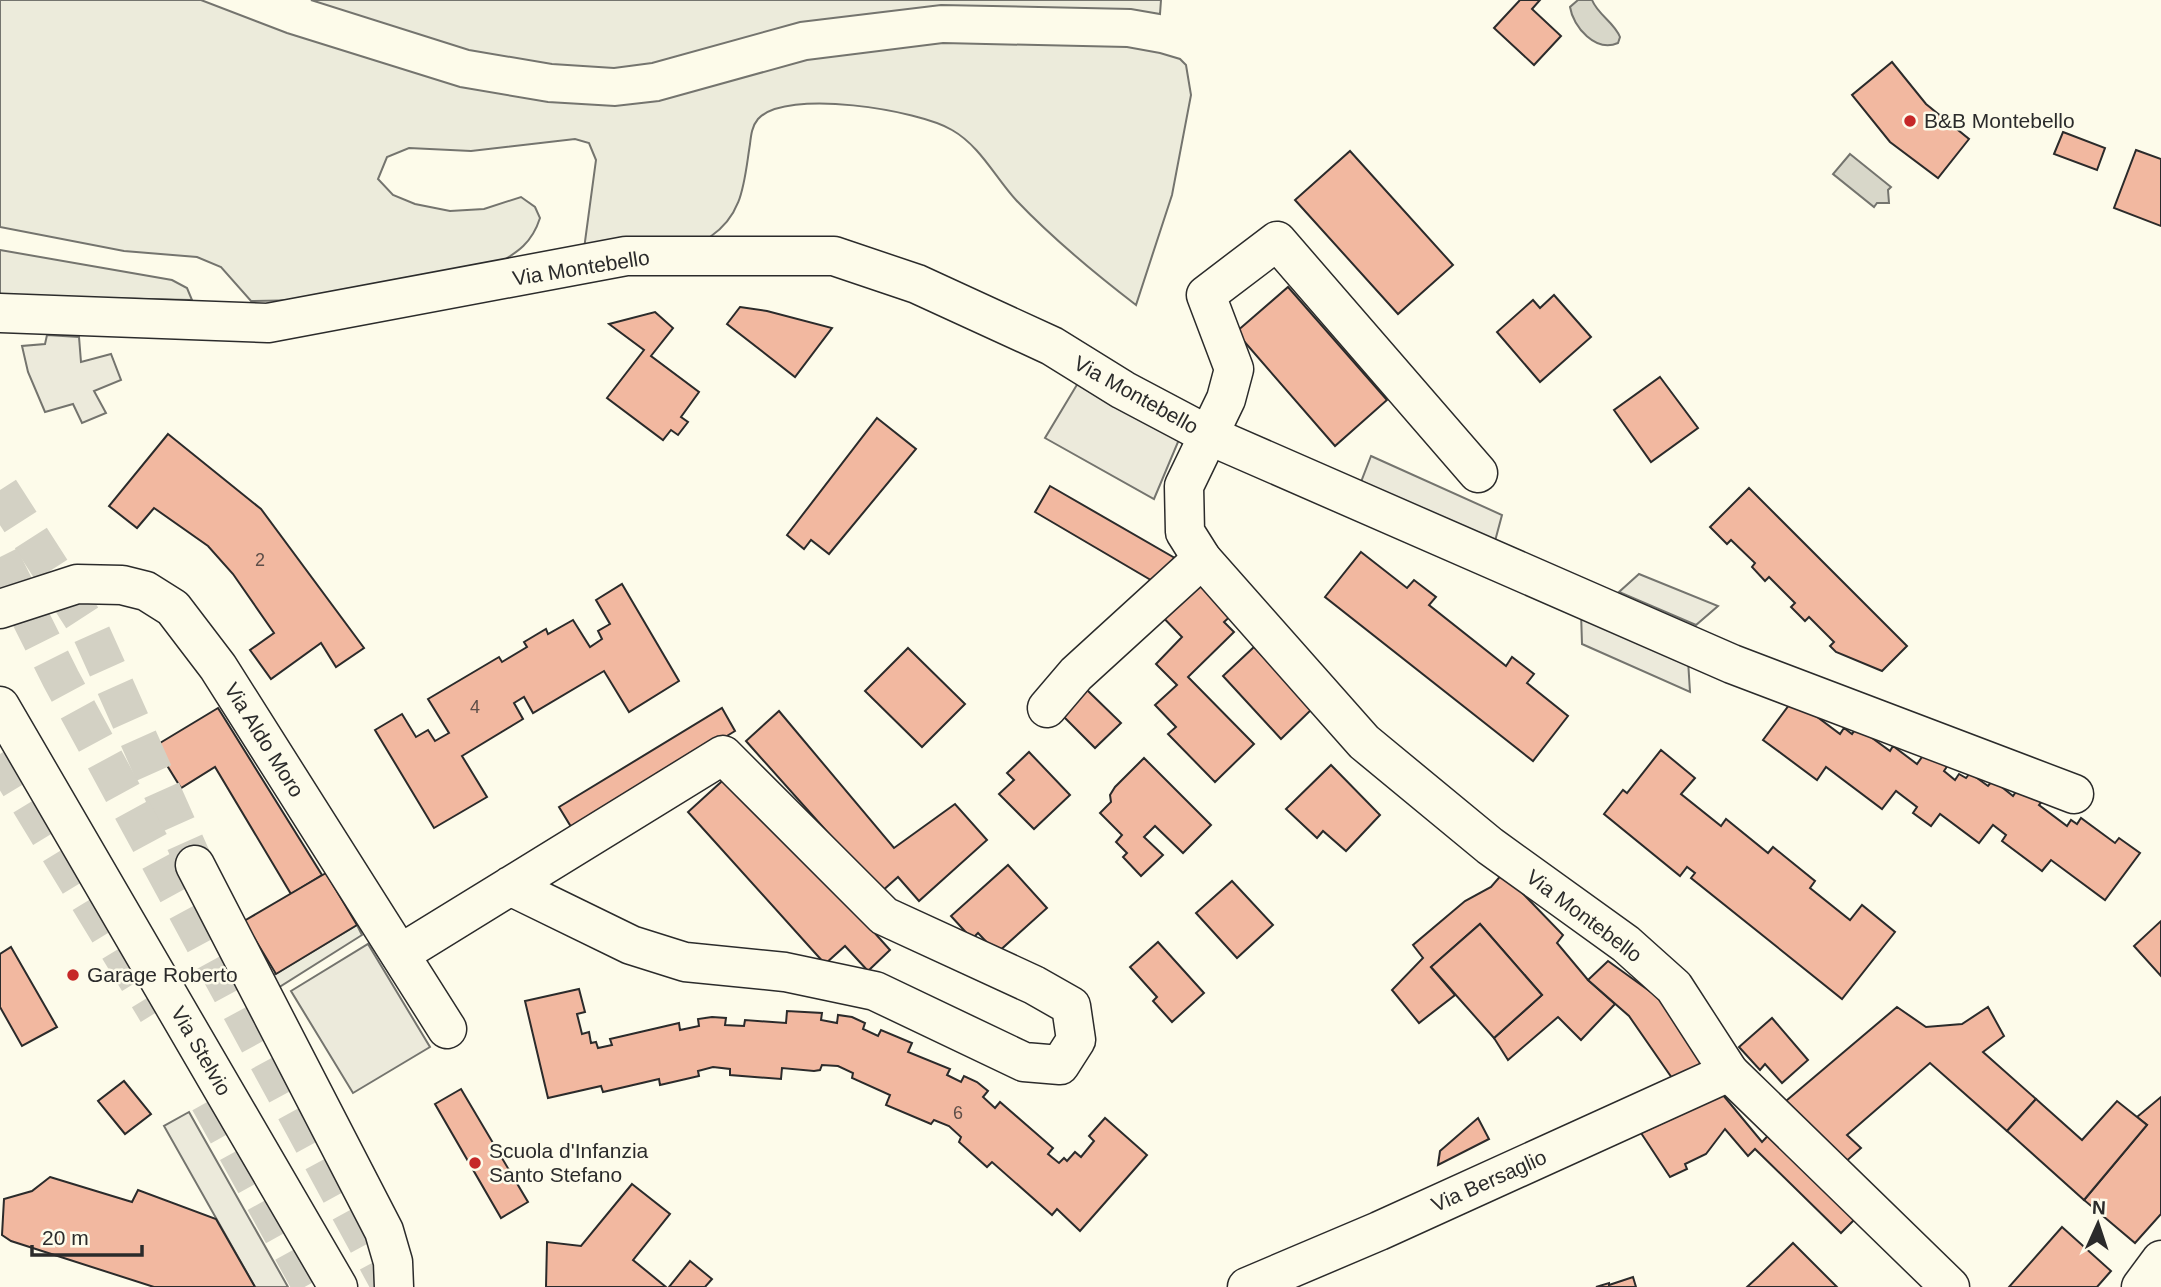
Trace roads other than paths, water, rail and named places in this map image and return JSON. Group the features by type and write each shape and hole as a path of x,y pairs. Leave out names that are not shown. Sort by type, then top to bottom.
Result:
{"main road":[{"name":"Via Montebello","path":"1478,473 1277,240 1206,295 1234,369 1226,399 1184,486 1185,532 1202,559 1364,742 1490,846 1626,944 1674,987 1729,1072 1950,1287"},
{"name":"Via Montebello","path":"0,313 268,323 626,256 834,256 917,284 1052,346 1123,390 1208,435 1732,664 2074,794"},
{"path":"1047,708 1076,674 1202,559"},
{"name":"Via Aldo Moro","path":"0,609 77,584 134,588 146,591 173,608 218,667 447,1029"},
{"name":"Via Stelvio","path":"0,706 338,1287"},
{"path":"400,954 510,886 723,755 884,916 1034,985 1071,1006 1076,1040 1060,1065 1024,1062 875,991 785,972 685,962 631,945 510,886"},
{"path":"195,865 384,1231 390,1247 394,1287"},
{"name":"Via Bersaglio","path":"1247,1287 1379,1231 1729,1072"}],"tunnel":[{"path":"0,490 90,630 195,865"},
{"path":"0,557 61,679 391,1287"},
{"path":"0,754 157,1012"},
{"path":"209,1101 312,1287"}],"place":[{"name":"B&B Montebello","path":"1910,121"},
{"name":"Garage Roberto","path":"73,975"},
{"name":"Scuola d'Infanzia Santo Stefano","path":"475,1163"}]}
